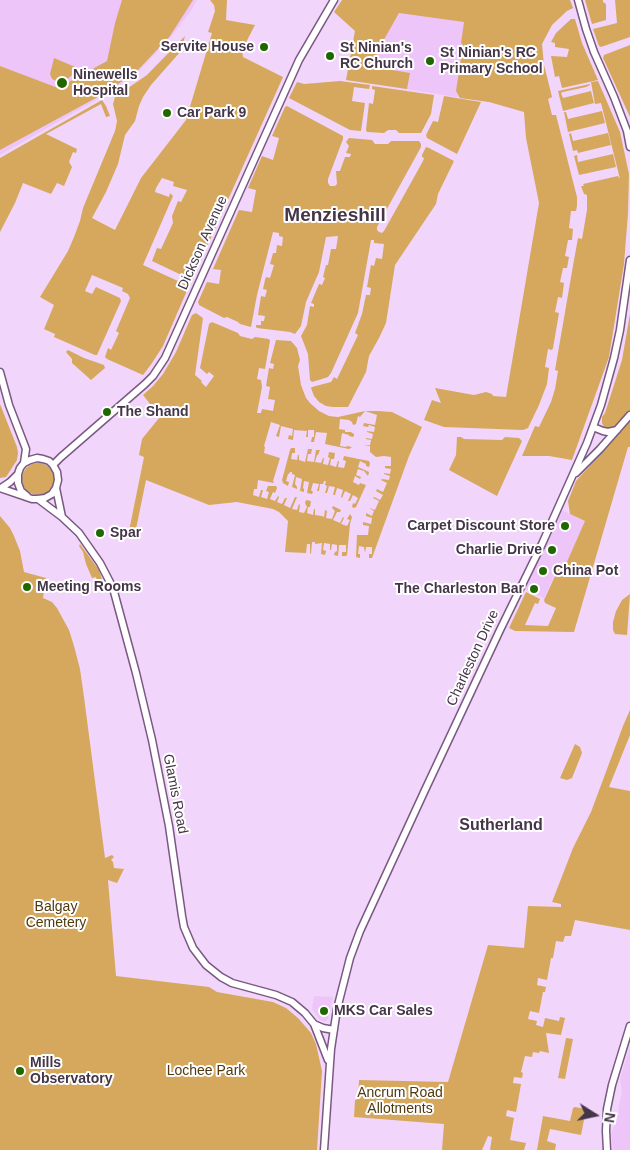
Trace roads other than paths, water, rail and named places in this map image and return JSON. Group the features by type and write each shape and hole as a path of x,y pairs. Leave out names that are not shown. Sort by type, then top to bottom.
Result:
{"street":[{"name":"Dickson Avenue","path":"54,465 139,390 153,376 165,358 299,60 334,0"},
{"path":"578,0 594,52 627,131 630,147"},
{"name":"Charleston Drive","path":"324,1150 332,1039 350,958 360,931 544,540 587,443 614,358 630,260"},
{"path":"0,372 9,405 26,449 24,464"},
{"path":"573,477 630,415"},
{"path":"593,427 603,432 617,430"},
{"path":"587,443 594,448 600,449"},
{"path":"26,449 37,458"},
{"path":"24,464 37,458 43,459 54,465 58,472 56,488 52,494 38,499"},
{"name":"Glamis Road","path":"24,464 18,474 1,488 12,493 38,499 79,533 106,574 115,596 152,740 169,826 182,916 188,938 200,957 221,977 232,983 276,995 292,1002 314,1024 330,1064"},
{"path":"18,474 18,483 21,491 28,496"},
{"path":"56,488 62,517"},
{"name":"Glamis Road","path":"314,1024 334,1030"},
{"path":"607,1150 607,1109 630,1026"},
{"path":"320,1037 332,1039"}],"place":[{"name":"Servite House","path":"264,47"},
{"name":"St Ninian's RC Church","path":"330,56"},
{"name":"St Ninian's RC Primary School","path":"430,61"},
{"name":"Ninewells Hospital","path":"62,83"},
{"name":"Car Park 9","path":"167,113"},
{"name":"The Shand","path":"107,412"},
{"name":"Carpet Discount Store","path":"565,526"},
{"name":"Spar","path":"100,533"},
{"name":"Charlie Drive","path":"552,550"},
{"name":"China Pot","path":"543,571"},
{"name":"Meeting Rooms","path":"27,587"},
{"name":"The Charleston Bar","path":"534,589"},
{"name":"MKS Car Sales","path":"324,1011"},
{"name":"Mills Observatory","path":"20,1071"}],"district":[{"name":"Menzieshill","path":"335,216"},
{"name":"Sutherland","path":"501,826"}],"park label":[{"name":"Balgay Cemetery","path":"56,916"},
{"name":"Lochee Park","path":"206,1071"},
{"name":"Ancrum Road Allotments","path":"400,1102"}]}
